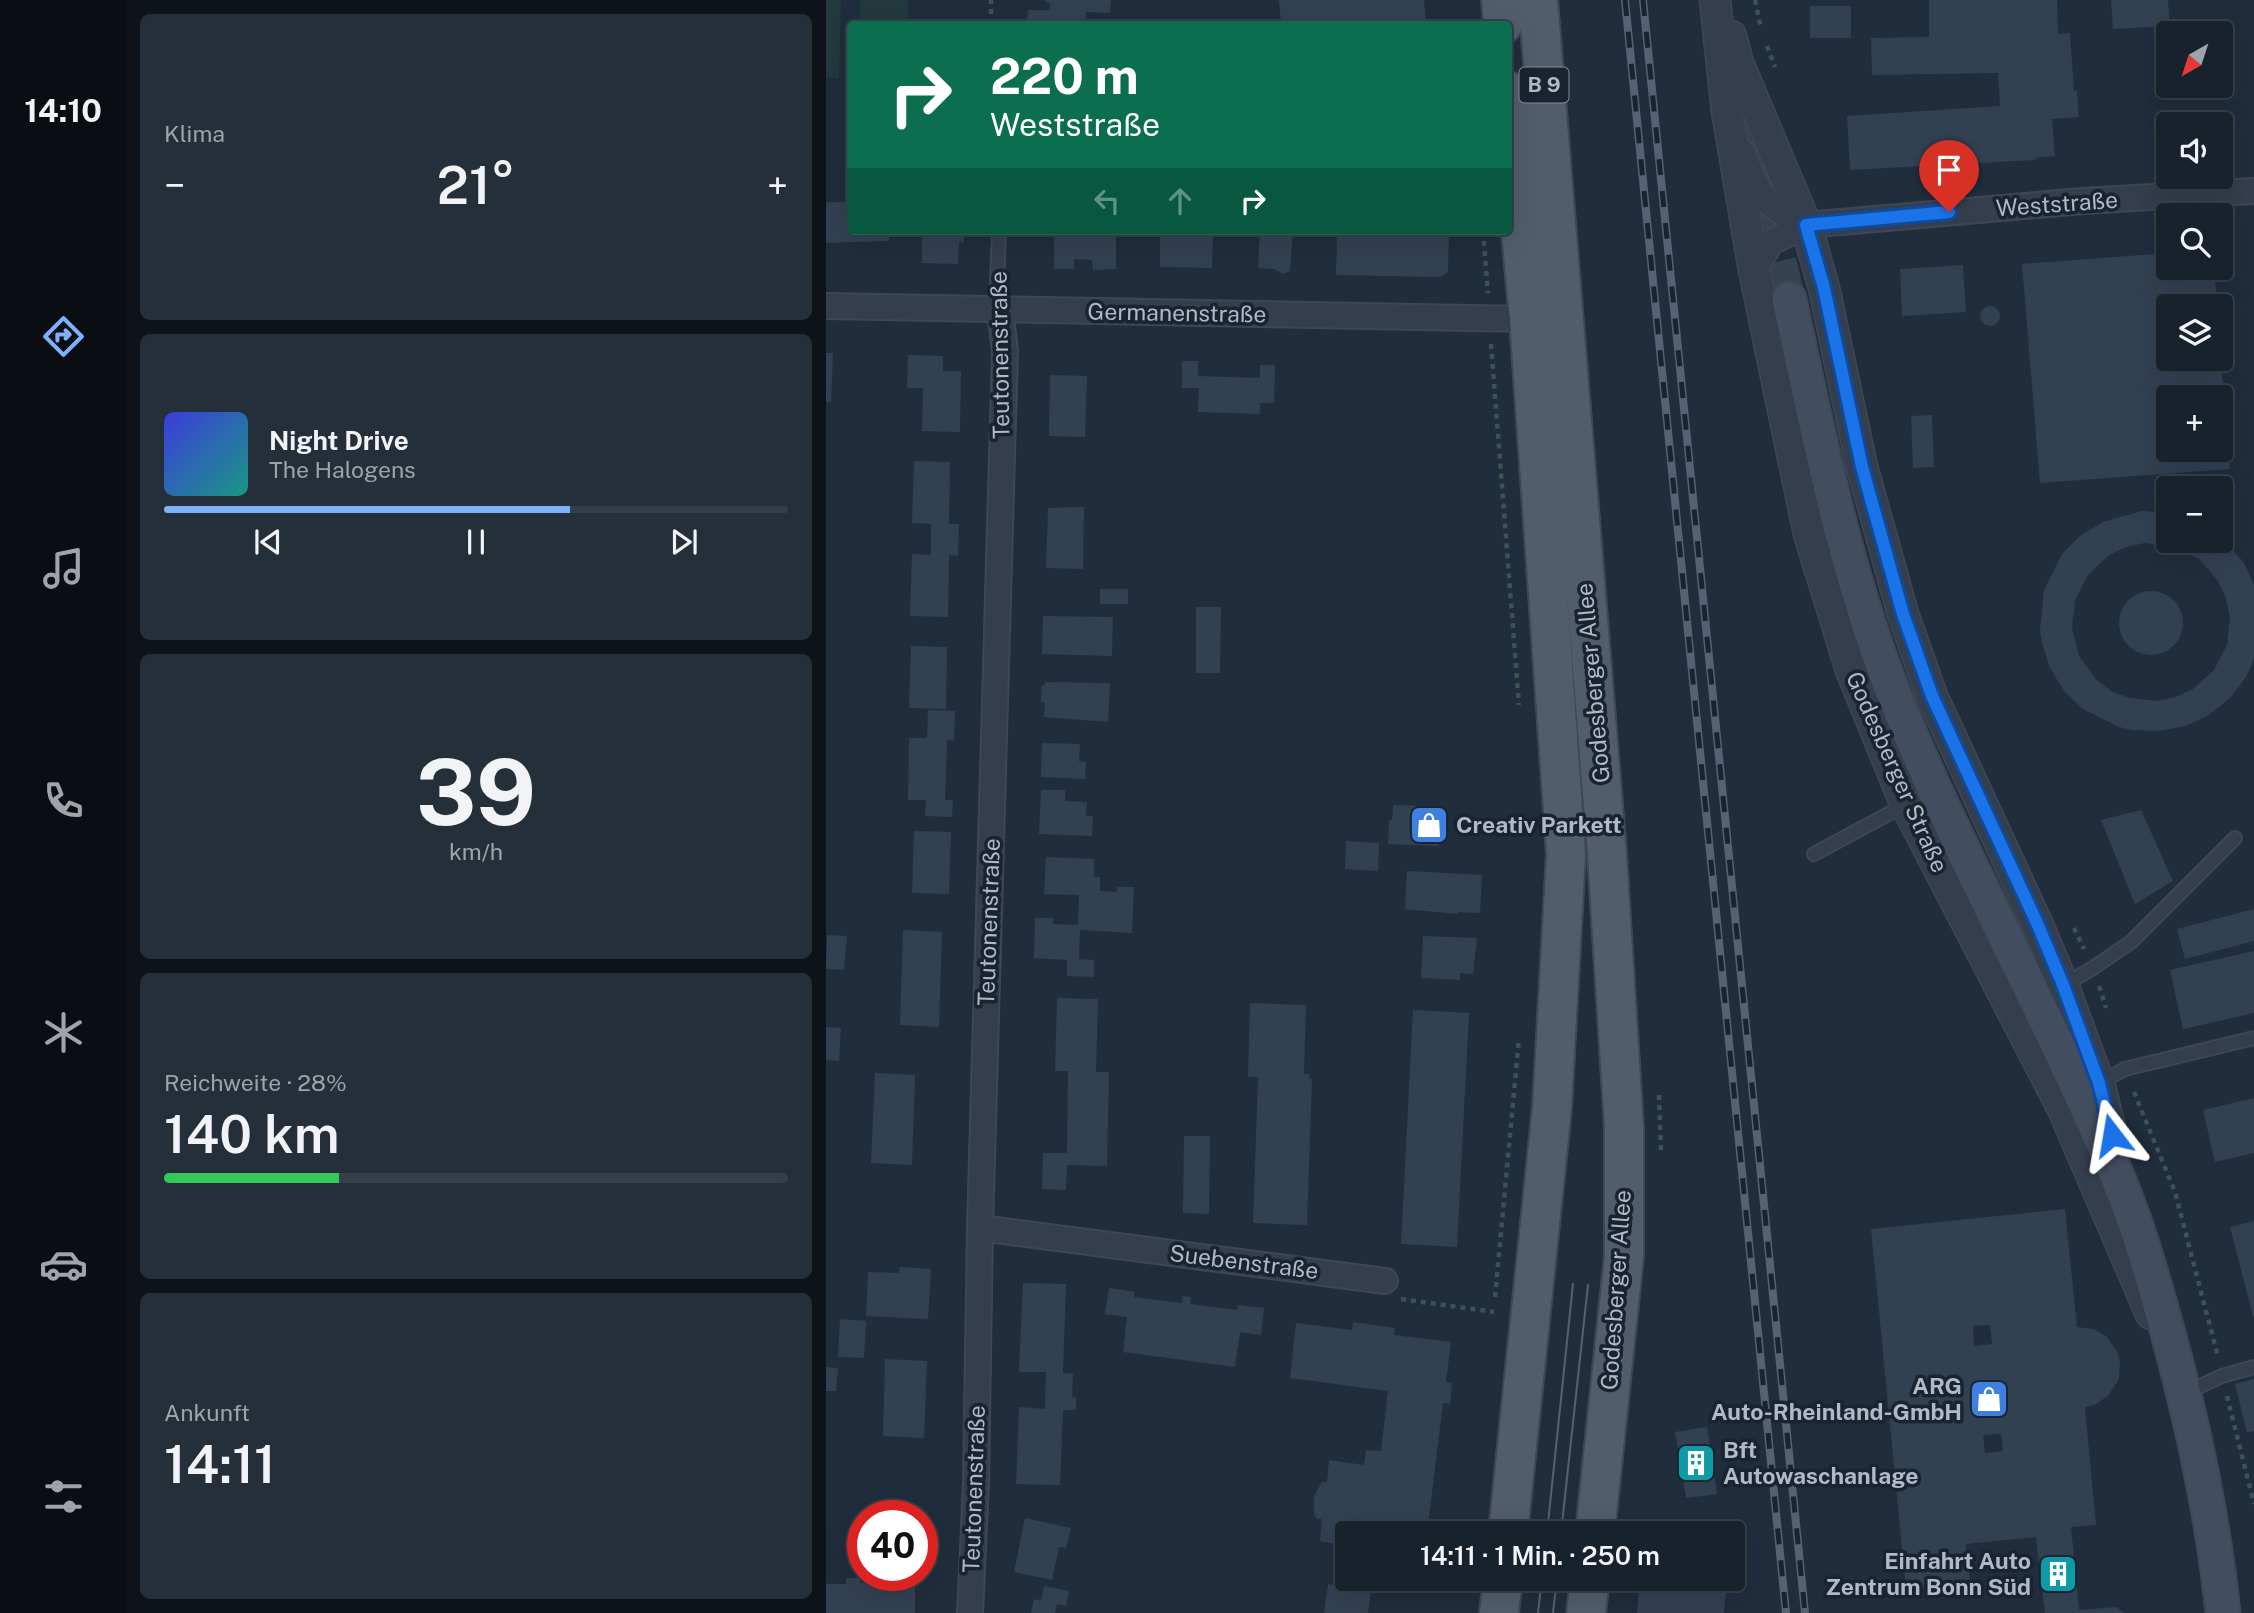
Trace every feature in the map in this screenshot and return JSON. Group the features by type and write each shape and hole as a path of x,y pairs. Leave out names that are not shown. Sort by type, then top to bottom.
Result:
{"main road":[{"path":"1501,0 1503,21"},
{"name":"Godesberger Allee","path":"1538,0 1625,1127 1624,1256 1596,1521"},
{"name":"Godesberger Allee","path":"1509,1521 1552,1108 1566,854 1529,319 1512,134"},
{"name":"Godesberger Straße","path":"1789,299 1829,486 1864,612 1895,697 1953,828 2084,1101 2131,1212 2185,1393 2210,1517 2223,1613"},
{"path":"1499,1613 1502,1591"},
{"path":"1586,1613 1589,1591"}],"street":[{"name":"Godesberger Straße","path":"1715,0 1727,111 1754,270 1809,534 1851,670 1906,805 2063,1110 2185,1393"},
{"name":"Godesberger Straße","path":"1721,0 1738,63 1806,225 1824,288 1862,467 1903,614 1932,696 2063,985 2099,1083 2131,1212"},
{"name":"Godesberger Straße","path":"1727,111 1757,191 1778,212 1806,225"},
{"name":"Weststraße","path":"1754,270 1771,242 1806,225 2083,201 2254,191"},
{"name":"Germanenstraße","path":"826,306 1529,319"},
{"name":"Teutonenstraße","path":"970,1613 976,1483 980,1228 1005,351 1000,310"},
{"name":"Suebenstraße","path":"980,1228 1385,1281"}],"lane":[{"name":"Teutonenstraße","path":"999,235 997,285 1000,310"},
{"path":"1814,854 1906,805"},
{"path":"2063,985 2131,942 2235,838"},
{"path":"2099,1083 2125,1069 2254,1038"},
{"path":"2185,1393 2222,1376 2254,1367"}],"path":[{"path":"991,0 991,21"},
{"path":"1755,0 1765,40 1779,77"},
{"path":"1483,235 1519,710"},
{"path":"2070,920 2093,968 2109,1018"},
{"path":"1385,1281 1388,1297 1494,1312 1520,1030"},
{"path":"2125,1069 2175,1192 2254,1504"}],"green space":[{"path":"826,0 841,0 839,78 826,78"},
{"path":"860,0 908,0 908,21 860,21"}],"building":[{"path":"1044,0 1111,0 1110,13 1086,12 1086,21 1027,21 1028,10 1049,10 1050,4"},
{"path":"1279,0 1424,0 1426,21 1281,21"},
{"path":"1929,0 2057,0 2058,34 2070,33 2074,91 2077,91 2079,117 2052,119 2055,156 2035,158 2036,160 1850,170 1847,116 2000,106 1998,73 1872,75 1871,38 1929,37"},
{"path":"2111,0 2168,0 2170,21 2156,21 2156,27 2113,29"},
{"path":"1810,6 1851,6 1851,38 1810,38"},
{"path":"826,202 847,202 847,235 889,235 889,241 826,243"},
{"path":"922,235 964,235 964,243 959,242 958,264 922,263"},
{"path":"1054,235 1116,235 1116,269 1093,270 1092,260 1074,259 1074,269 1054,269"},
{"path":"1160,235 1213,235 1212,268 1160,267"},
{"path":"1260,235 1293,235 1290,271 1283,274 1274,269 1258,268"},
{"path":"1337,235 1449,235 1448,272 1440,277 1336,275"},
{"path":"2156,254 2156,280 2215,280 2216,294 2156,294 2156,371 2222,371 2223,385 2156,385 2156,462 2229,462 2230,469 2040,483 2022,264"},
{"path":"1963,265 1966,312 1902,316 1900,269"},
{"path":"1986,306 1994,306 2000,316 1994,326 1986,326 1980,320 1980,312"},
{"path":"826,353 833,353 831,402 826,402"},
{"path":"908,355 943,356 943,371 961,371 960,432 922,431 923,388 907,388"},
{"path":"1182,361 1198,361 1198,376 1260,378 1260,365 1275,365 1274,403 1260,403 1260,414 1198,412 1199,388 1182,388"},
{"path":"1050,375 1087,376 1085,437 1049,436"},
{"path":"1932,415 1934,467 1913,468 1911,416"},
{"path":"914,461 950,462 949,524 959,524 958,556 949,555 948,617 910,616 912,554 931,555 931,524 912,523"},
{"path":"1084,507 1083,569 1046,568 1048,508"},
{"path":"2142,511 2156,512 2156,545 2145,543 2126,547 2109,555 2088,575 2075,600 2072,628 2079,656 2096,679 2111,691 2129,698 2157,701 2176,697 2193,689 2214,670 2227,645 2230,617 2226,598 2218,581 2199,559 2186,553 2233,553 2233,551 2244,563 2254,585 2254,659 2246,677 2230,698 2209,715 2185,726 2159,731 2132,730 2119,727 2083,709 2064,691 2050,668 2042,643 2040,630 2044,590 2062,554 2081,535 2103,522"},
{"path":"1100,589 1128,589 1128,604 1100,604"},
{"path":"2151,591 2174,600 2183,623 2174,646 2151,655 2128,646 2119,623 2128,600"},
{"path":"1196,607 1221,607 1220,673 1196,673"},
{"path":"1043,616 1113,617 1112,656 1042,654"},
{"path":"911,646 947,647 946,709 909,708"},
{"path":"1045,682 1110,683 1108,722 1044,717 1045,703 1041,702 1042,685 1045,685"},
{"path":"928,710 955,711 954,741 947,740 945,800 953,800 952,817 925,816 926,800 908,800 909,738 927,738"},
{"path":"1042,743 1080,744 1079,761 1086,762 1085,779 1041,777"},
{"path":"1041,790 1065,790 1065,801 1087,802 1086,816 1093,816 1092,836 1039,834"},
{"path":"1393,805 1441,807 1438,846 1388,844"},
{"path":"2141,810 2173,881 2135,904 2101,820"},
{"path":"914,831 951,832 949,894 912,893"},
{"path":"1346,841 1379,843 1378,871 1345,869"},
{"path":"1046,857 1094,859 1094,877 1100,877 1100,891 1117,892 1117,887 1134,887 1132,933 1080,930 1079,959 1094,960 1094,977 1067,976 1067,960 1034,958 1035,918 1053,918 1053,924 1078,925 1079,895 1044,894"},
{"path":"1407,871 1482,875 1480,913 1458,914 1405,909"},
{"path":"2254,909 2254,941 2185,959 2177,929"},
{"path":"903,930 942,932 939,1027 900,1025"},
{"path":"827,935 847,936 844,970 826,969"},
{"path":"1423,936 1477,938 1473,974 1460,973 1460,980 1421,978"},
{"path":"2254,951 2254,1013 2183,1029 2170,970"},
{"path":"1057,998 1098,999 1096,1072 1109,1072 1107,1166 1067,1165 1066,1190 1042,1189 1043,1153 1067,1153 1068,1071 1055,1071"},
{"path":"1250,1003 1306,1005 1304,1074 1309,1074 1312,1079 1307,1225 1253,1223 1258,1077 1248,1077"},
{"path":"1413,1010 1469,1013 1457,1247 1401,1244"},
{"path":"826,1027 841,1028 839,1061 826,1060"},
{"path":"875,1073 915,1075 912,1165 871,1163"},
{"path":"2254,1098 2254,1153 2215,1162 2203,1110"},
{"path":"1184,1136 1210,1136 1209,1214 1183,1213"},
{"path":"2065,1209 2077,1327 2093,1329 2106,1336 2117,1351 2120,1361 2119,1379 2108,1396 2085,1407 2096,1525 2071,1527 2079,1610 2116,1607 2124,1613 2045,1613 2036,1537 1966,1544 1970,1582 1906,1589 1871,1229","holes":["1990,1325 1992,1344 1974,1346 1973,1326","2001,1434 2003,1451 1985,1453 1983,1435"]},
{"path":"2254,1221 2254,1316 2253,1316 2230,1227"},
{"path":"900,1267 931,1269 928,1319 866,1316 868,1272 899,1273"},
{"path":"1023,1283 1066,1284 1063,1373 1073,1374 1072,1397 1076,1398 1076,1410 1063,1410 1060,1485 1016,1484 1019,1407 1045,1409 1046,1372 1019,1372"},
{"path":"1109,1288 1135,1292 1134,1297 1182,1303 1183,1296 1191,1297 1190,1304 1237,1310 1238,1305 1264,1308 1261,1335 1240,1332 1235,1367 1123,1352 1127,1317 1105,1314"},
{"path":"840,1319 866,1321 864,1358 838,1357"},
{"path":"1353,1322 1395,1328 1394,1335 1451,1342 1446,1382 1452,1383 1450,1404 1443,1403 1428,1521 1335,1521 1335,1544 1320,1541 1322,1519 1317,1519 1314,1513 1314,1496 1322,1482 1327,1482 1329,1460 1364,1465 1366,1450 1381,1451 1388,1391 1290,1378 1296,1323 1352,1330"},
{"path":"885,1359 927,1361 924,1438 883,1436"},
{"path":"826,1367 838,1368 836,1391 826,1391"},
{"path":"2254,1379 2254,1431 2247,1433 2235,1384"},
{"name":"Bft Autowaschanlage","path":"1707,1427 1717,1494 1686,1498 1675,1432"},
{"path":"1025,1518 1071,1528 1066,1548 1059,1547 1052,1580 1014,1572"},
{"path":"846,1578 847,1591 915,1591 915,1613 826,1613 826,1584 846,1584"},
{"path":"1328,1584 1335,1585 1335,1591 1371,1591 1368,1613 1324,1613"},
{"path":"1044,1586 1069,1591 1066,1606 1057,1604 1055,1613 1031,1613 1034,1599 1041,1601"},
{"path":"1639,1591 1726,1591 1724,1613 1637,1613"}],"tunnel":[{"path":"1732,67 1789,299"}],"tram line":[{"path":"1548,1521 1573,1284"},
{"path":"1562,1521 1588,1285"},
{"path":"1538,1613 1541,1591"},
{"path":"1553,1613 1556,1591"}],"railway":[{"path":"1625,0 1786,1613"},
{"path":"1643,0 1805,1613"}],"place":[{"name":"Creativ Parkett","path":"1429,825"},
{"name":"ARG Auto-Rheinland-GmbH","path":"1989,1399"},
{"name":"Bft Autowaschanlage","path":"1696,1463"},
{"name":"Einfahrt Auto Zentrum Bonn Süd","path":"2058,1574"}],"route":[{"path":"1949,212 1806,225 1824,288 1862,467 1903,614 1932,696 2063,985 2099,1083 2112,1135"}]}
